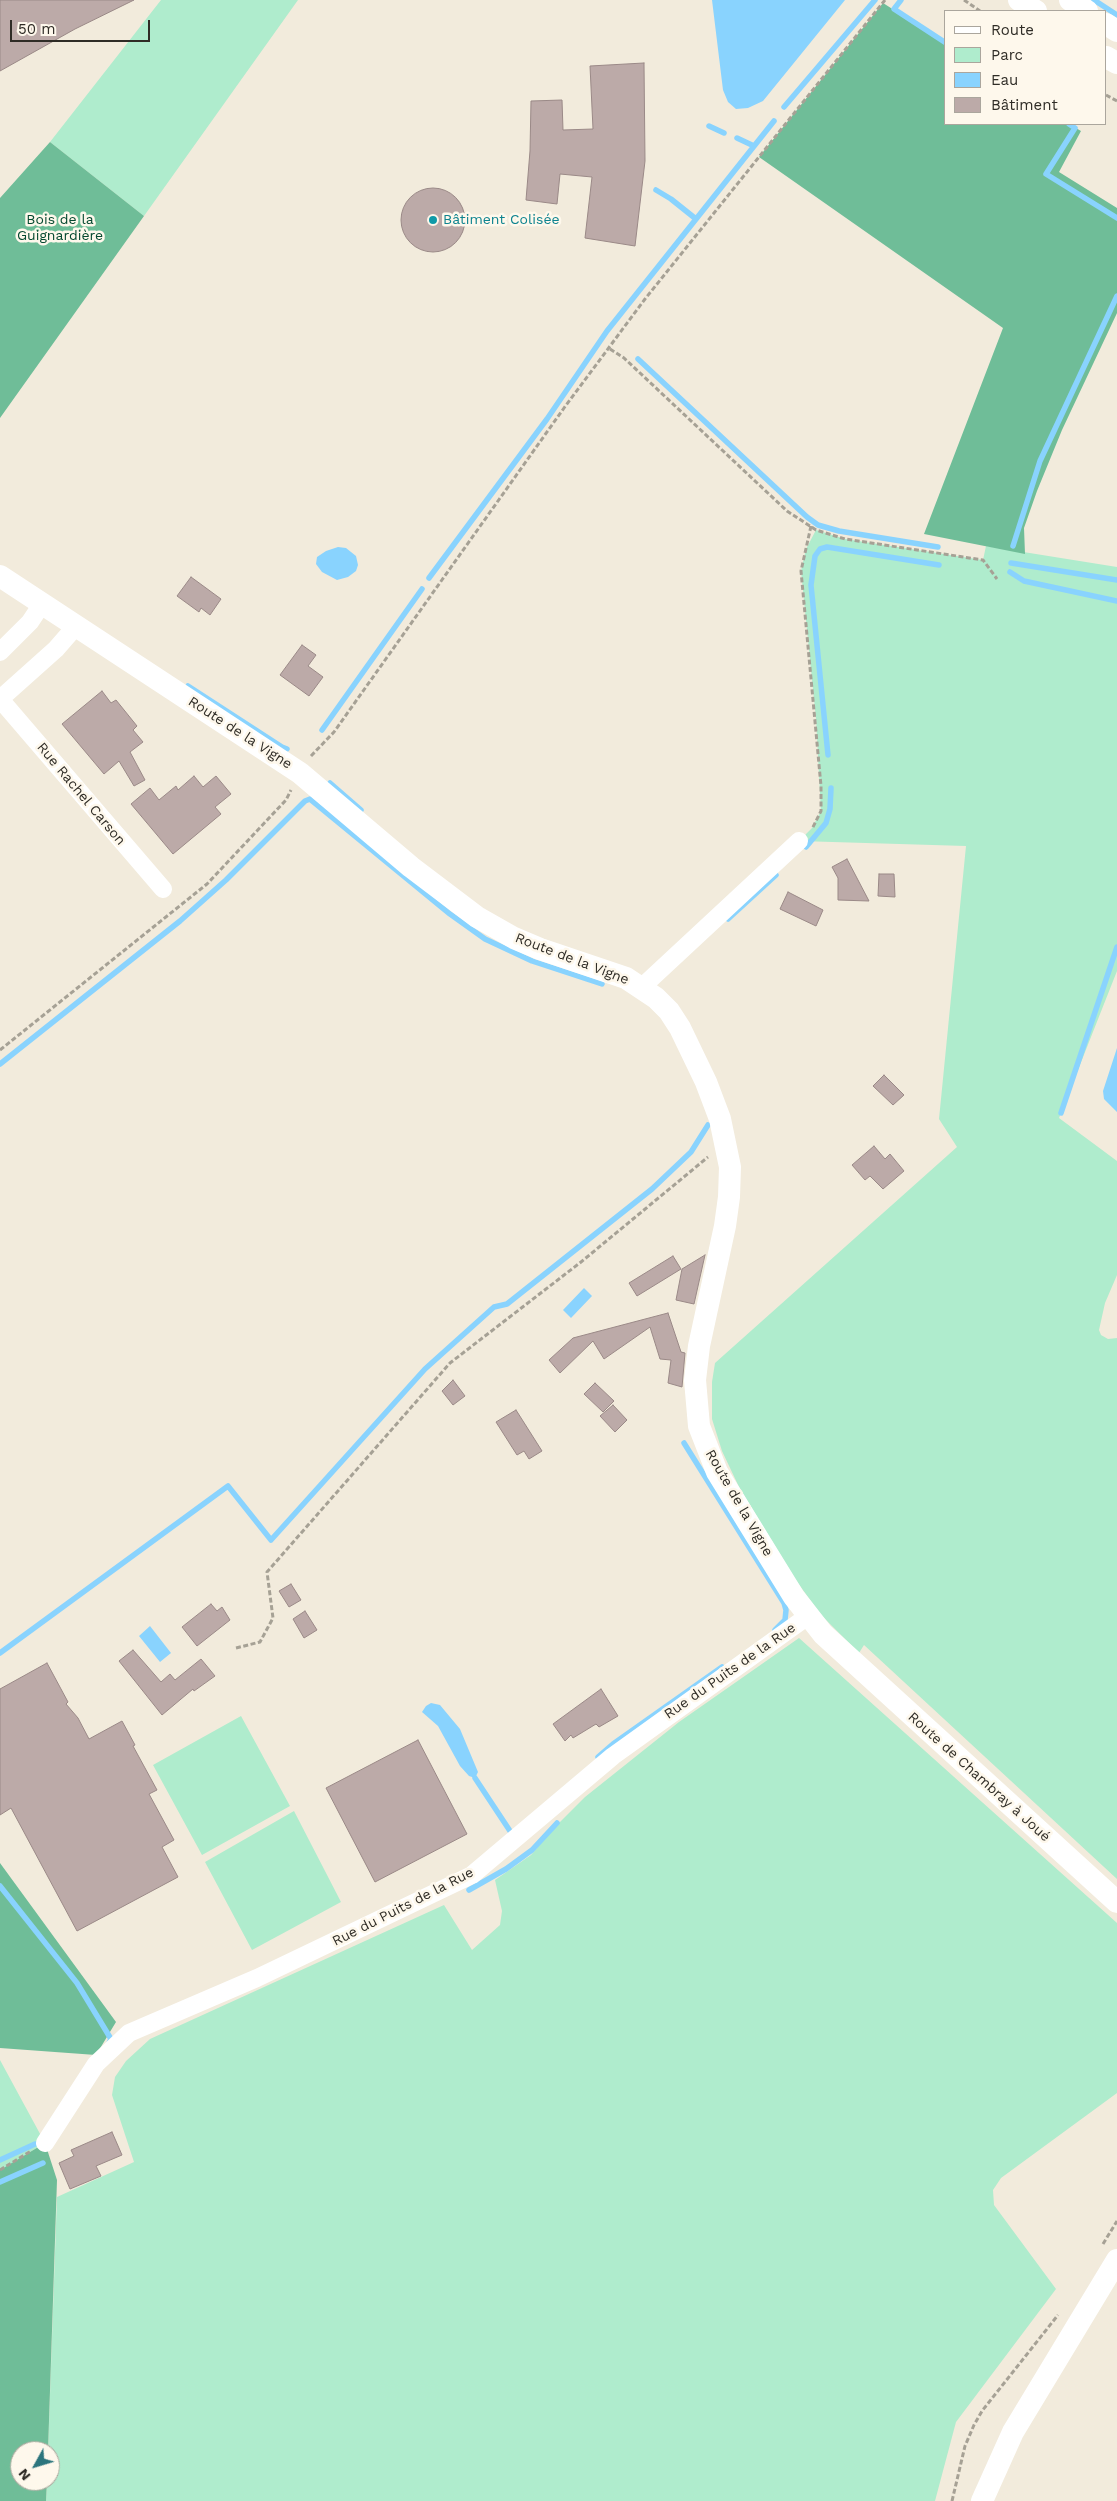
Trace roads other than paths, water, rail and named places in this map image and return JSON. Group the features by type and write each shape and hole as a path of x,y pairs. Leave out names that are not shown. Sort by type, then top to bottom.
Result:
{"street":[{"path":"1019,0 1034,10"},
{"path":"1070,0 1085,10"},
{"path":"0,576 76,626 56,648 0,699"},
{"path":"0,652 30,622 42,604"},
{"name":"Route de la Vigne","path":"76,626 300,773 411,867 478,917 514,938 540,949 600,968 642,987 656,998 680,1028 706,1082 726,1141 730,1167 729,1197 699,1346 695,1380 700,1426 706,1448 732,1498 808,1616 841,1651"},
{"name":"Rue Rachel Carson","path":"0,699 162,889"},
{"path":"642,987 799,842"},
{"name":"Rue du Puits de la Rue","path":"45,2143 96,2064 129,2034 266,1974 472,1875 613,1756 808,1616"},
{"name":"Route de Chambray à Joué","path":"841,1651 1117,1902"},
{"path":"982,2501 1014,2432 1109,2255"}],"water":[{"path":"712,0 845,0 763,101 748,108 736,109 728,102 723,90"},
{"path":"338,547 346,548 356,556 358,565 356,571 348,577 337,580 322,572 316,564 317,557 326,551"},
{"path":"1117,1048 1117,1112 1104,1099 1103,1091"},
{"path":"584,1288 592,1296 571,1318 563,1310"},
{"path":"150,1626 171,1653 160,1662 139,1636"},
{"path":"431,1703 440,1705 460,1729 478,1772 475,1778 469,1776 460,1766 438,1726 422,1712"}],"waterway":[{"path":"784,107 875,0"},
{"path":"901,0 894,9 944,42"},
{"path":"1094,0 1117,15"},
{"path":"429,578 547,419 607,331 774,121"},
{"path":"1070,125 1075,128 1046,174 1117,218"},
{"path":"709,126 724,133"},
{"path":"737,138 754,146"},
{"path":"656,190 671,199 696,219"},
{"path":"1013,546 1040,461 1117,296"},
{"path":"638,359 807,517 818,525 839,531 938,547"},
{"path":"828,755 811,585 815,556 820,549 827,547 939,565"},
{"path":"1011,563 1117,580"},
{"path":"1010,572 1024,581 1117,601"},
{"path":"322,730 422,589"},
{"path":"188,686 287,749"},
{"path":"330,783 361,810"},
{"path":"806,847 826,823 830,809 831,788"},
{"path":"0,1064 180,921 226,880 305,801 310,799 450,914 485,939 532,961 602,984"},
{"path":"728,919 776,875"},
{"path":"1061,1113 1117,947"},
{"path":"0,1653 228,1486 271,1540 425,1369 494,1307 507,1304 652,1189 691,1152 708,1125"},
{"path":"684,1443 784,1603 786,1610 785,1620 775,1630"},
{"path":"598,1757 613,1744 722,1667"},
{"path":"475,1778 512,1834"},
{"path":"469,1890 506,1869 532,1850 557,1823"},
{"path":"0,1886 77,1983 111,2039 109,2043"},
{"path":"0,2160 35,2144"},
{"path":"0,2182 43,2163"}],"place":[{"name":"Bâtiment Colisée","path":"433,220"}],"park label":[{"name":"Bois de la Guignardière","path":"60,228"}]}
